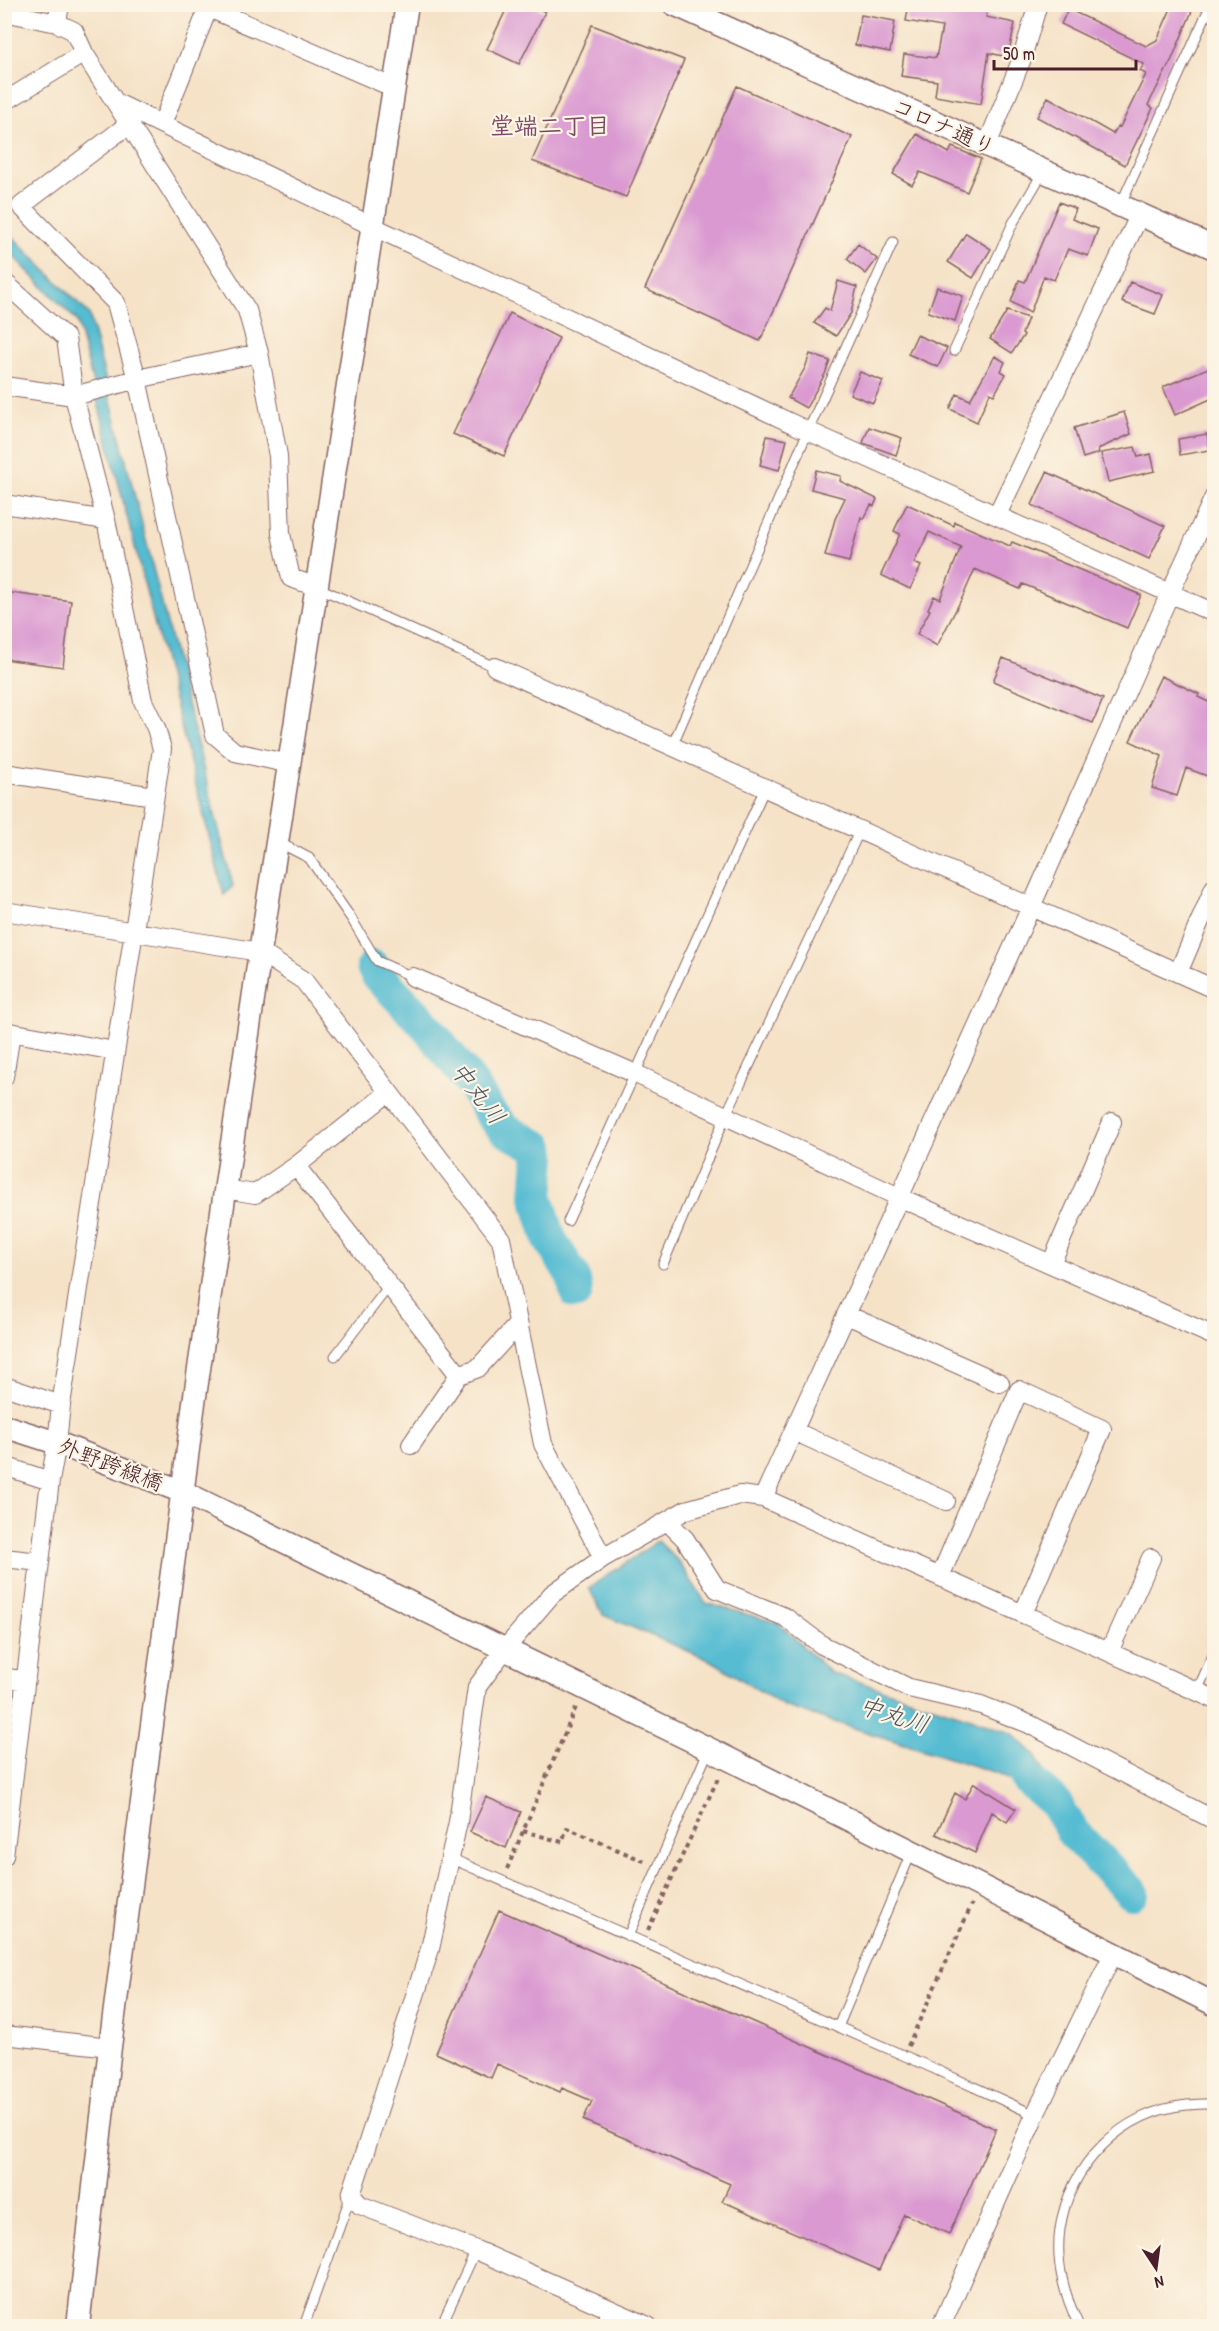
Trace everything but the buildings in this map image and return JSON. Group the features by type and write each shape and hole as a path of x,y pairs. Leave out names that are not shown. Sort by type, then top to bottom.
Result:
{"street":[{"path":"57,24 60,4"},
{"path":"78,2326 110,2047 225,1189 407,4"},
{"name":"コロナ通り","path":"674,4 1130,210 1212,244"},
{"path":"987,145 1021,61 1038,4"},
{"path":"162,124 209,6 393,87"},
{"path":"4,12 57,24 74,31 84,52 247,310 259,353 278,456 281,534 291,579 317,587"},
{"path":"4,102 12,90 84,52"},
{"path":"117,103 374,227 808,431 1215,613"},
{"path":"129,124 21,206 116,303 137,379 215,735 235,752 290,764"},
{"path":"998,515 1130,210"},
{"path":"4,282 66,338 74,396 106,520 143,701 156,728 162,749 61,1405 49,1440 50,1481 26,1680 8,1795 4,1856"},
{"path":"4,386 74,396 137,379 259,353"},
{"path":"763,1498 901,1198 1170,593 1215,497"},
{"path":"4,504 106,520"},
{"path":"495,667 1215,989"},
{"path":"4,773 154,796"},
{"path":"1178,973 1215,888"},
{"path":"4,911 260,952 304,981 501,1239 543,1443 603,1558"},
{"path":"413,977 636,1074 901,1198 1215,1336"},
{"path":"4,1077 8,1032 115,1051"},
{"path":"225,1189 255,1194 296,1166 388,1093"},
{"path":"1051,1264 1113,1122"},
{"path":"296,1166 459,1375"},
{"path":"847,1315 999,1383"},
{"path":"411,1445 459,1375 478,1368 518,1324"},
{"path":"4,1386 61,1405"},
{"path":"940,1577 1019,1390 1102,1430 1023,1614"},
{"name":"外野跨線橋","path":"4,1426 49,1440 183,1492 719,1754 1215,2004"},
{"path":"794,1431 946,1501"},
{"path":"4,1466 50,1481"},
{"path":"648,2326 476,2250 360,2205 351,2195 430,1949 458,1822 477,1687 552,1594 603,1558 686,1510 740,1495 763,1498 1215,1699"},
{"path":"668,1521 685,1539 717,1589 785,1617 822,1645 909,1688 981,1705 1029,1724 1215,1820"},
{"path":"4,1558 40,1562"},
{"path":"1109,1652 1151,1558"},
{"path":"4,1678 26,1680"},
{"path":"941,2326 1035,2115 1114,1952"},
{"path":"4,2035 110,2047"}],"lane":[{"path":"1130,210 1211,4"},
{"path":"954,351 1012,224 1045,170"},
{"path":"672,746 808,431 893,242"},
{"path":"317,587 495,667"},
{"path":"568,1221 765,788"},
{"path":"663,1263 726,1115 860,830"},
{"path":"278,842 309,858 351,918 377,961 413,977"},
{"path":"335,1356 389,1286"},
{"path":"1197,1691 1215,1653"},
{"path":"628,1936 658,1868 719,1754"},
{"path":"838,2027 912,1851"},
{"path":"449,1857 1035,2115"},
{"path":"1079,2326 1064,2289 1059,2248 1064,2208 1081,2172 1099,2146 1145,2115 1172,2107 1215,2104"},
{"path":"304,2326 351,2195"},
{"path":"441,2326 476,2250"},
{"path":"599,2326 607,2308"}],"path":[{"path":"502,1881 576,1707"},
{"path":"643,1943 673,1874 719,1754"},
{"path":"523,1831 562,1842 567,1828 673,1874"},
{"path":"903,2056 972,1904"}],"water":[{"path":"4,228 89,314 233,886 224,895 77,321 5,248"},
{"path":"658,1541 678,1561 706,1603 778,1623 831,1673 965,1716 1013,1734 1035,1755 1053,1787 1060,1811 1000,1774 784,1706 714,1662 603,1615 589,1588"}],"waterway":[{"name":"中丸川","path":"373,967 378,976 423,1022 505,1130 538,1147 540,1154 537,1197 550,1240 573,1276 576,1292"},
{"name":"中丸川","path":"1027,1779 1055,1803 1074,1834 1132,1893"}],"district":[{"name":"堂端二丁目","path":"550,126"}]}
